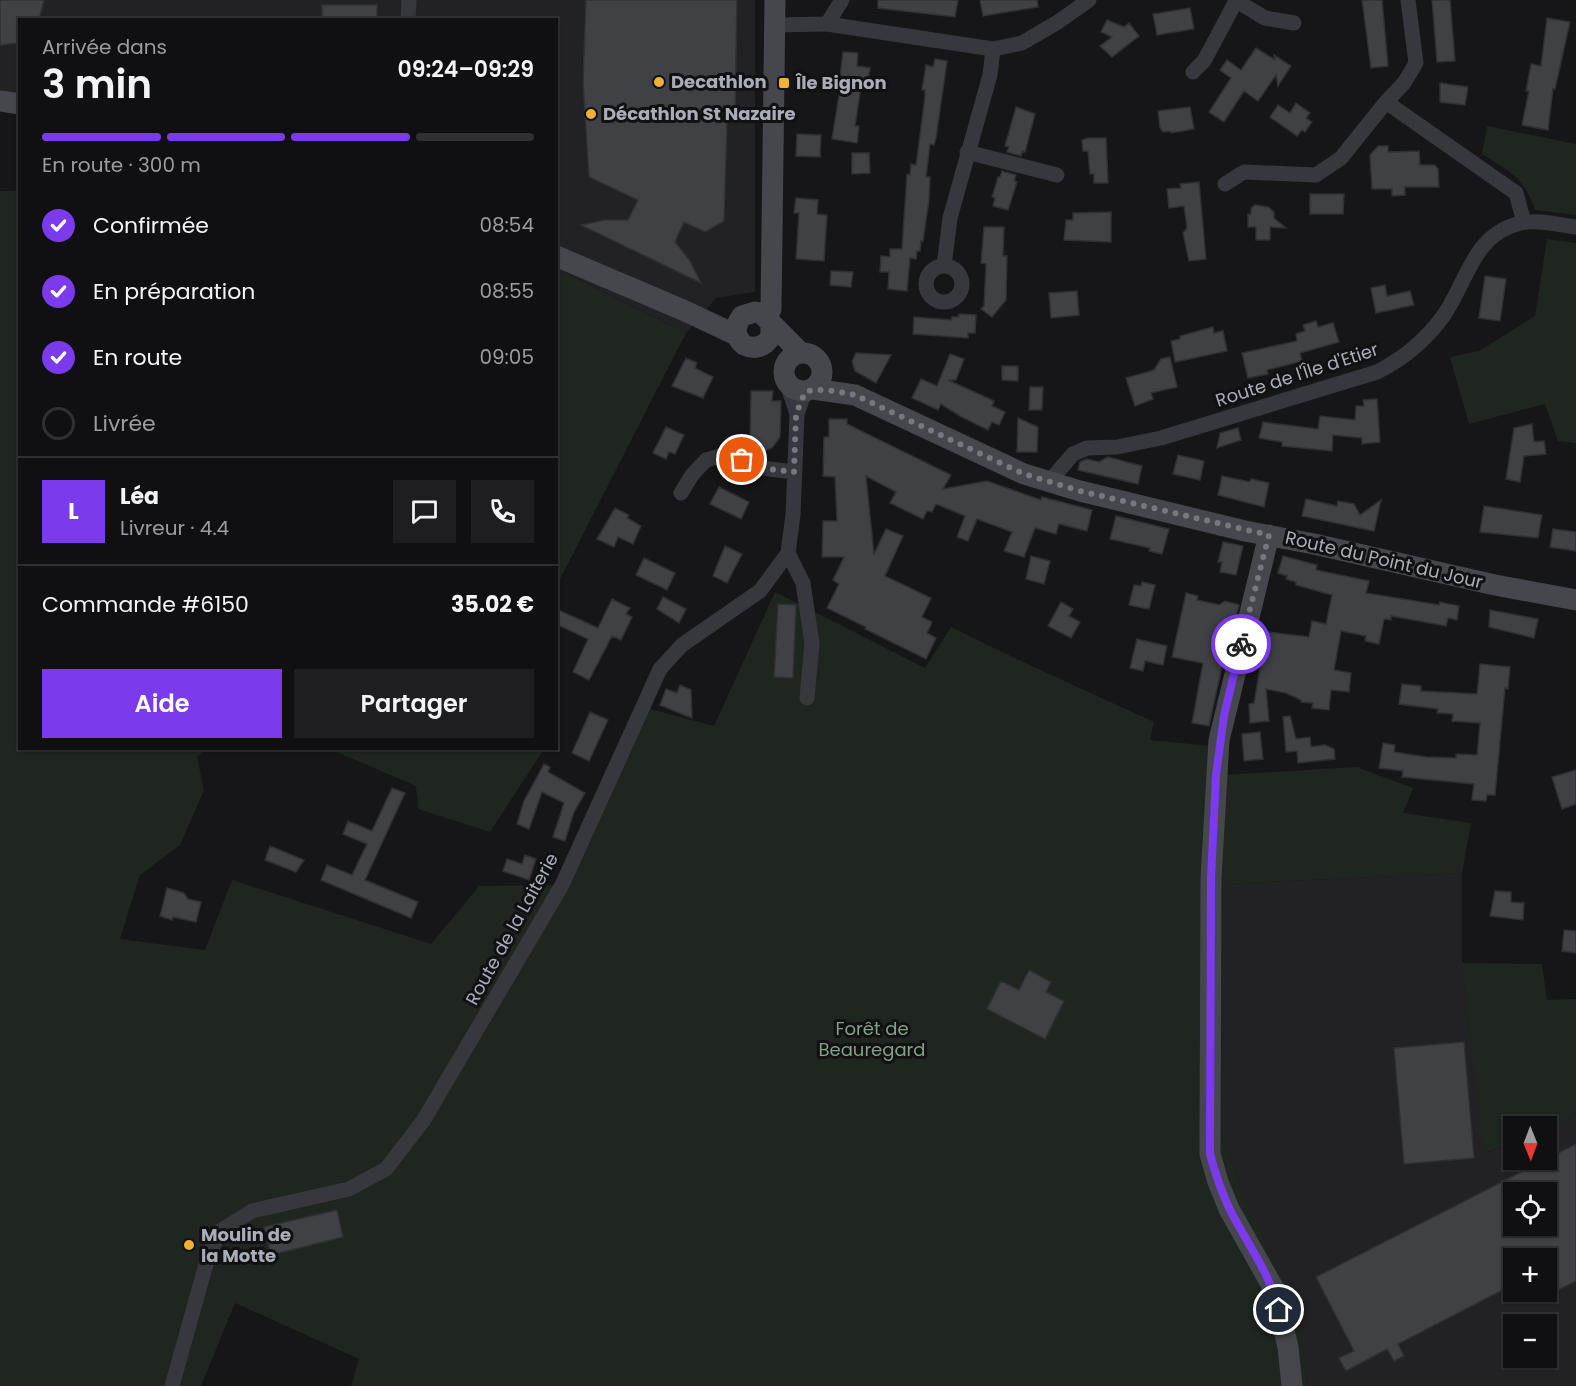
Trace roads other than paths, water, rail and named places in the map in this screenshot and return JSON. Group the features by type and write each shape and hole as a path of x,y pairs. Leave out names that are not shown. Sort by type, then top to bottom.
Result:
{"main road":[{"path":"775,0 770,289 753,321 744,345 756,348 797,385"},
{"path":"0,101 18,104"},
{"path":"558,257 683,310 753,321 771,336 768,342 756,348"},
{"name":"Route du Point du Jour","path":"753,321 801,353 813,355 855,395"},
{"path":"797,385 788,360 801,353"},
{"path":"797,385 822,378 821,364"},
{"name":"Route du Point du Jour","path":"797,385 855,395 1024,474 1052,483 1488,584 1576,600"},
{"path":"1269,535 1219,740 1211,878 1210,1154 1218,1182 1230,1209 1275,1291 1288,1347 1292,1386"}],"street":[{"path":"408,0 408,18"},
{"path":"827,24 842,0"},
{"path":"774,26 827,24 993,49 1022,43 1089,0"},
{"path":"1193,72 1204,61 1235,0 1265,18 1293,23"},
{"path":"1225,184 1244,172 1316,175 1341,158 1404,83 1416,63 1408,0"},
{"path":"944,266 950,218 990,75 993,49"},
{"path":"1386,102 1516,193 1524,222"},
{"path":"967,152 1057,175"},
{"name":"Route de l'Île d'Etier","path":"1052,483 1055,475 1073,454 1087,448 1117,447 1161,438 1360,378 1399,361 1428,335 1444,314 1481,246 1508,226 1524,222 1576,227"},
{"name":"Route de la Laiterie","path":"172,1386 208,1257 220,1231 252,1211 348,1189 386,1169 423,1121 562,885 660,669 682,645 760,591 788,553 793,515 797,385"},
{"path":"681,493 692,475 706,460 724,455 769,469 794,472"},
{"path":"788,553 803,583 812,643 807,698"}],"place":[{"name":"Decathlon","path":"659,82"},
{"name":"Île Bignon","path":"784,83"},
{"name":"Décathlon St Nazaire","path":"591,114"},
{"name":"Moulin de la Motte","path":"189,1245"}],"park label":[{"name":"Forêt de Beauregard","path":"872,1039"}]}
